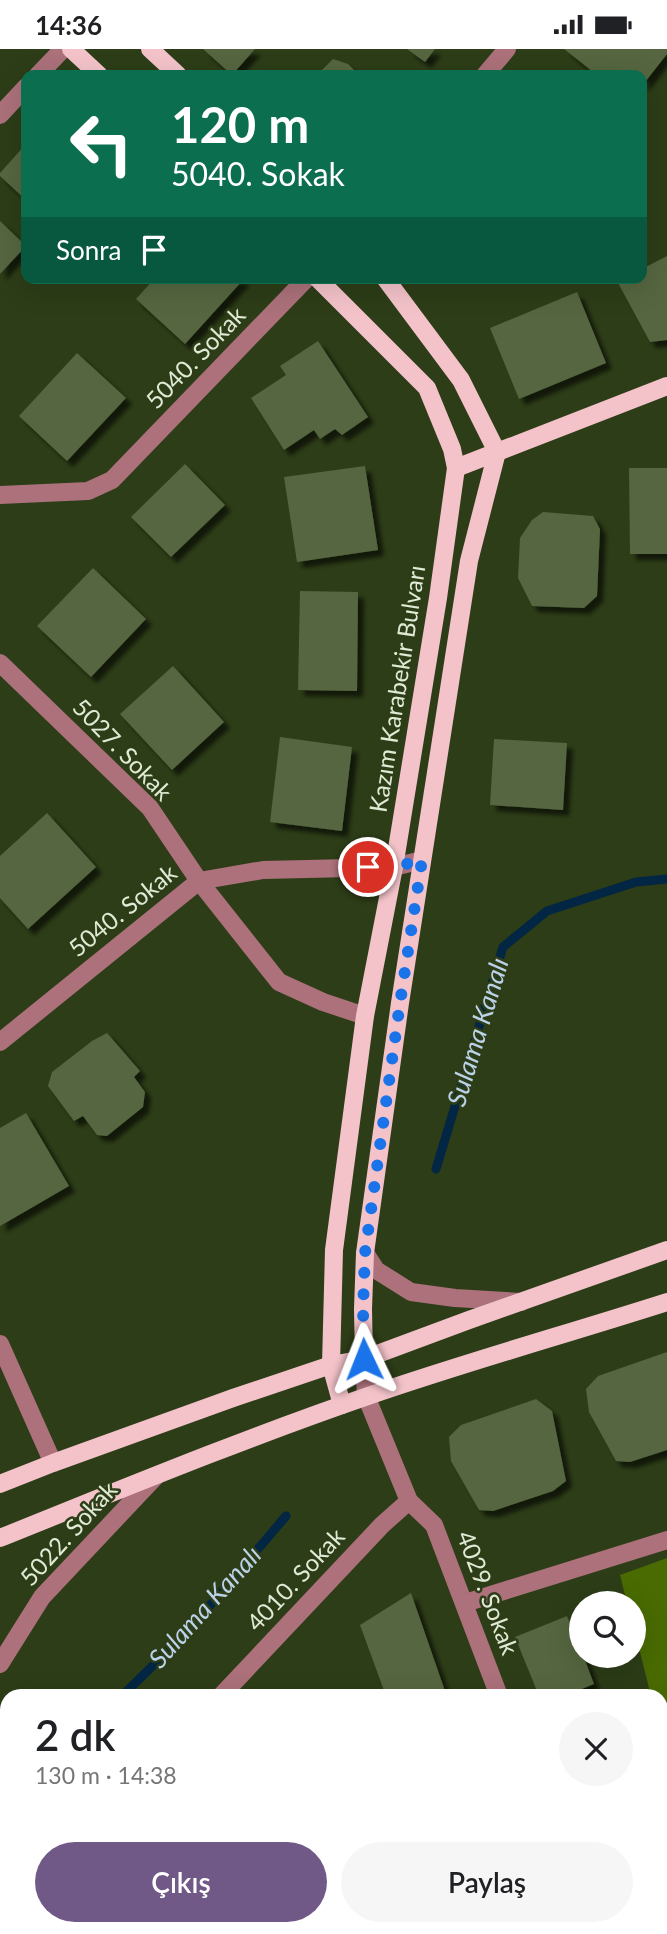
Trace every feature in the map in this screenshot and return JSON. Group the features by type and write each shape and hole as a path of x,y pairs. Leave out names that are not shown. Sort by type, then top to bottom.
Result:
{"main road":[{"path":"71,49 94,70"},
{"path":"150,49 173,70"},
{"name":"Kazım Karabekir Bulvarı","path":"323,284 427,388 452,449 456,468 438,598 394,867 365,1016 334,1250 331,1365 342,1405"},
{"path":"389,284 461,380 497,453"},
{"path":"456,468 667,386"},
{"name":"Kazım Karabekir Bulvarı","path":"364,1359 365,1253 400,1003 469,561 497,453"},
{"path":"0,1484 233,1398 331,1365 364,1359 667,1250"},
{"path":"0,1538 248,1439 342,1405 442,1370 667,1301"}],"street":[{"path":"43,70 63,49"},
{"path":"489,70 507,49"},
{"path":"0,115 21,92"},
{"name":"5040. Sokak","path":"0,495 88,491 112,480 301,284"},
{"name":"5027. Sokak","path":"0,663 150,808 199,881 279,982 323,1002 365,1016"},
{"name":"5040. Sokak","path":"0,1042 199,881 263,870 394,867 422,860"},
{"path":"365,1253 376,1270 411,1292 521,1302"},
{"path":"0,1344 53,1463"},
{"name":"4029. Sokak","path":"364,1359 366,1397 409,1501 434,1525 496,1689"},
{"name":"5022. Sokak","path":"0,1664 43,1597 156,1476"},
{"name":"4010. Sokak","path":"228,1689 382,1525 409,1501"},
{"path":"465,1603 667,1540"}],"green space":[{"path":"667,1558 667,1689 649,1689 644,1668 646,1591 624,1591 620,1575"}],"building":[{"path":"203,49 255,49 236,70 226,70"},
{"path":"407,49 435,49 425,62"},
{"path":"564,49 667,49 667,54 647,80 647,70 591,70"},
{"path":"333,59 348,64 354,70 322,70"},
{"path":"21,150 21,195 0,173"},
{"path":"0,221 21,241 21,251 0,274"},
{"path":"667,256 667,340 650,342 619,284 647,284 647,266"},
{"path":"150,284 239,284 185,344 136,299"},
{"path":"577,292 606,363 519,399 490,328"},
{"path":"318,341 368,417 342,435 335,429 320,439 314,430 284,450 251,398 286,375 280,366"},
{"path":"77,353 126,398 67,461 19,416"},
{"path":"185,464 225,505 171,557 131,517"},
{"path":"365,466 378,550 297,562 284,477"},
{"path":"629,468 667,468 667,554 630,554"},
{"path":"543,512 593,516 600,529 597,596 584,608 532,606 518,578 520,538 532,520"},
{"path":"93,568 146,619 91,677 37,626"},
{"path":"300,591 358,592 357,691 298,690"},
{"path":"173,666 224,722 172,770 120,714"},
{"path":"280,737 352,747 342,831 270,822"},
{"path":"494,739 567,743 563,810 490,805"},
{"path":"47,813 96,867 28,929 0,898 0,856"},
{"path":"107,1033 140,1071 134,1077 145,1092 143,1107 107,1136 97,1135 83,1116 74,1121 48,1086 52,1072 92,1041"},
{"path":"26,1113 69,1186 0,1226 0,1128"},
{"path":"667,1352 667,1450 630,1462 616,1461 589,1412 586,1389 598,1376"},
{"path":"536,1399 552,1411 566,1481 553,1491 493,1511 479,1510 451,1461 449,1437 461,1425"},
{"path":"411,1593 444,1689 383,1689 360,1625"},
{"path":"567,1616 569,1668 588,1668 594,1684 582,1689 536,1689 515,1637"}],"waterway":[{"name":"Sulama Kanalı","path":"436,1169 503,947 547,911 636,882 667,879"},
{"name":"Sulama Kanalı","path":"129,1689 189,1630 286,1516"}],"route":[{"path":"364,1359 365,1253 422,860 394,867 368,867"}]}
